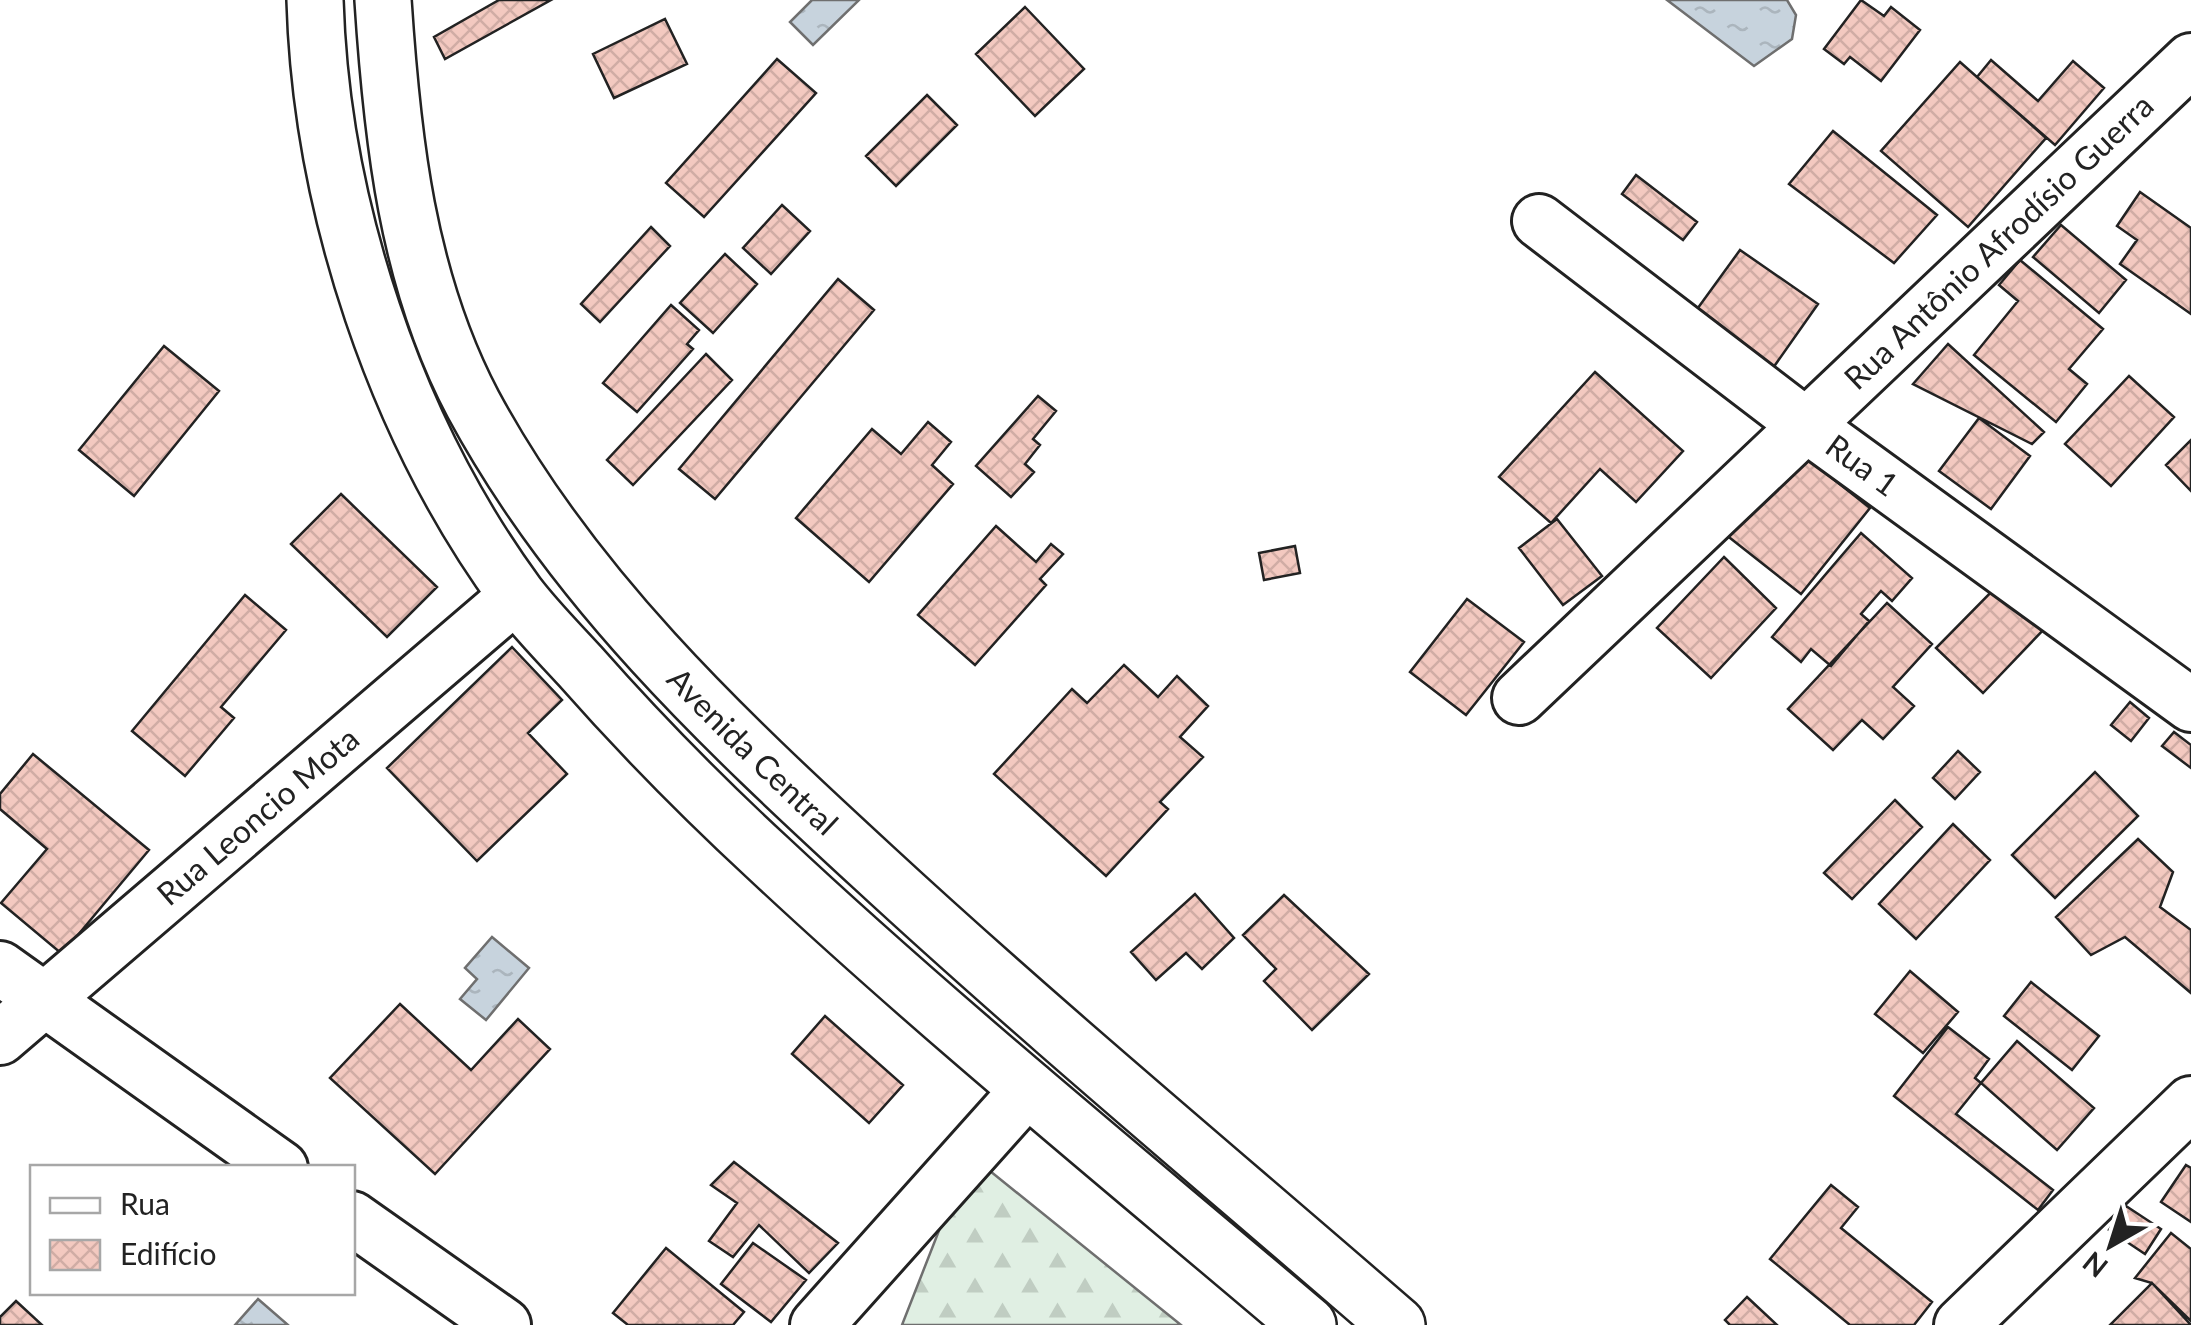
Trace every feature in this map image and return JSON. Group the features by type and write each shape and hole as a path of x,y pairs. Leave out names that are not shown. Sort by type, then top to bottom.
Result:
{"main road":[{"name":"Avenida Central","path":"315,0 318,84 368,300 394,377 430,454 517,596 694,789 837,922 1308,1325"},
{"name":"Avenida Central","path":"384,0 391,128 412,235 431,299 472,402 547,525 643,644 746,751 941,930 1397,1325"}],"street":[{"name":"Rua Antônio Afrodísio Guerra","path":"1520,698 2191,60"},
{"name":"Rua 1","path":"1539,221 1807,426 2191,705"},
{"name":"Rua Leoncio Mota","path":"0,1038 517,596"},
{"path":"0,968 277,1165"},
{"path":"817,1325 1029,1088"},
{"path":"1961,1325 2191,1103"},
{"path":"355,1220 504,1325"}],"green space":[{"path":"969,1154 1181,1325 902,1325"}],"water":[{"path":"812,0 859,0 813,45 790,22"},
{"path":"1667,0 1787,0 1796,15 1792,39 1754,66"},
{"path":"492,937 529,968 486,1020 460,999 477,979 465,968"},
{"path":"258,1299 288,1325 235,1325"}],"building":[{"path":"499,0 551,0 445,59 434,37"},
{"path":"1861,0 1884,16 1891,7 1920,30 1881,81 1850,57 1844,64 1824,49"},
{"path":"1025,7 1084,69 1035,116 976,54"},
{"path":"665,19 687,64 614,98 593,54"},
{"path":"777,59 816,93 704,217 666,183"},
{"path":"1991,60 2038,101 2073,61 2104,88 2055,145 1977,77"},
{"path":"1960,62 2046,138 1968,227 1881,151"},
{"path":"927,95 957,125 896,186 866,156"},
{"path":"1833,131 1937,215 1894,263 1789,184"},
{"path":"1636,175 1697,222 1683,240 1622,194"},
{"path":"2140,192 2191,228 2191,314 2120,264 2137,240 2117,226"},
{"path":"782,205 810,231 771,274 743,248"},
{"path":"2061,225 2126,280 2099,313 2033,257"},
{"path":"651,227 670,246 600,322 581,304"},
{"path":"1740,250 1818,304 1773,368 1695,312"},
{"path":"725,254 757,284 713,333 680,303"},
{"path":"2020,260 2103,329 2069,369 2087,384 2056,422 1974,355 2018,301 1999,285"},
{"path":"838,279 874,310 715,499 679,469"},
{"path":"671,305 699,330 687,344 693,349 637,412 603,383"},
{"path":"1948,344 2044,432 2032,444 1913,384"},
{"path":"164,346 219,391 134,496 79,450"},
{"path":"706,354 732,380 633,485 607,460"},
{"path":"1595,372 1683,451 1636,502 1600,469 1551,523 1499,477"},
{"path":"2129,376 2174,417 2111,486 2065,444"},
{"path":"1038,396 1056,411 1033,439 1040,445 1025,464 1034,472 1011,497 976,466"},
{"path":"1979,418 2030,456 1991,509 1939,471"},
{"path":"928,422 951,442 932,465 953,484 869,582 796,518 872,429 901,454"},
{"path":"2191,440 2191,491 2166,465"},
{"path":"1794,448 1870,508 1801,594 1725,534"},
{"path":"341,494 437,587 387,637 291,544"},
{"path":"1557,519 1602,576 1563,605 1519,548"},
{"path":"996,526 1036,562 1051,544 1063,554 1040,579 1046,585 975,665 918,615"},
{"path":"1861,533 1912,578 1892,601 1881,591 1861,614 1869,621 1831,666 1811,649 1801,662 1772,637"},
{"path":"1295,546 1300,573 1264,580 1259,553"},
{"path":"1724,557 1776,608 1711,678 1657,628"},
{"path":"2000,583 2046,627 1983,693 1936,648"},
{"path":"245,595 286,630 221,707 234,718 185,776 132,731"},
{"path":"1467,599 1524,642 1466,715 1410,672"},
{"path":"1887,603 1932,644 1893,687 1914,706 1883,739 1862,720 1833,750 1788,709"},
{"path":"512,647 562,700 528,733 567,774 477,861 387,768"},
{"path":"1124,665 1158,697 1177,676 1208,706 1180,737 1203,757 1160,802 1168,809 1106,876 994,774 1072,689 1087,703"},
{"path":"2130,702 2149,718 2131,741 2111,725"},
{"path":"2174,732 2191,745 2191,768 2162,746"},
{"path":"1958,751 1980,772 1955,799 1933,778"},
{"path":"33,754 149,850 62,954 1,903 47,849 0,809 0,794"},
{"path":"2095,772 2138,816 2055,898 2012,855"},
{"path":"1895,800 1922,827 1852,899 1824,873"},
{"path":"1953,824 1990,860 1916,939 1879,904"},
{"path":"2138,839 2173,872 2160,907 2191,930 2191,993 2125,937 2091,955 2056,917"},
{"path":"1195,894 1234,938 1202,969 1186,953 1156,980 1131,952"},
{"path":"1284,895 1369,974 1312,1030 1264,981 1276,969 1243,935"},
{"path":"1910,971 1958,1012 1923,1053 1875,1014"},
{"path":"2031,982 2099,1036 2072,1070 2004,1016"},
{"path":"400,1004 471,1070 518,1019 550,1049 435,1174 330,1078"},
{"path":"825,1016 903,1085 869,1123 792,1054"},
{"path":"1948,1027 1989,1059 1975,1078 1981,1083 1956,1114 2053,1190 2038,1210 1894,1096"},
{"path":"2017,1041 2094,1108 2057,1150 1981,1083"},
{"path":"734,1162 838,1243 809,1273 759,1225 733,1257 709,1241 737,1203 711,1185"},
{"path":"2186,1165 2191,1168 2191,1222 2161,1202"},
{"path":"1831,1185 1858,1207 1841,1228 1932,1302 1914,1325 1850,1325 1770,1259"},
{"path":"2126,1206 2161,1229 2145,1254 2109,1230"},
{"path":"2171,1233 2191,1249 2191,1321 2152,1283 2135,1278"},
{"path":"753,1243 806,1280 771,1322 721,1284"},
{"path":"666,1248 744,1312 733,1325 628,1325 613,1313"},
{"path":"2152,1283 2191,1325 2110,1325"},
{"path":"1747,1297 1777,1325 1730,1325 1725,1320"},
{"path":"16,1301 42,1325 0,1325 0,1317"}]}
